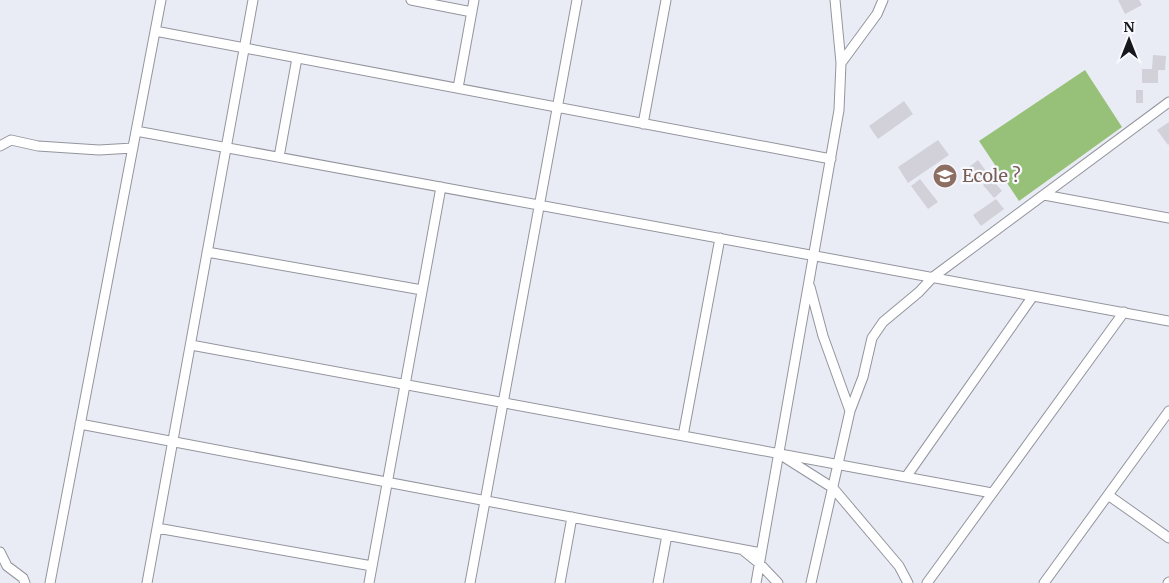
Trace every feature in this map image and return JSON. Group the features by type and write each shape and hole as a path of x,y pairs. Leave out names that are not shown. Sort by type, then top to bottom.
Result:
{"street":[{"path":"148,583 253,0"},
{"path":"411,0 472,12"},
{"path":"458,88 474,0"},
{"path":"470,583 577,0"},
{"path":"643,124 666,0"},
{"path":"756,583 839,110 841,63 835,0"},
{"path":"841,63 877,14 883,0"},
{"path":"50,583 155,31 157,1"},
{"path":"155,31 831,160"},
{"path":"279,157 297,58"},
{"path":"811,583 850,410 863,376 872,338 883,322 919,292 933,277 1169,102"},
{"path":"136,131 1169,320"},
{"path":"0,146 11,140 38,146 99,150 132,148"},
{"path":"369,583 441,187"},
{"path":"1044,195 1169,218"},
{"path":"684,436 720,238"},
{"path":"207,252 422,290"},
{"path":"809,284 823,336 850,410"},
{"path":"906,477 1033,296"},
{"path":"926,583 1124,312"},
{"path":"191,345 992,494"},
{"path":"1044,583 1169,411"},
{"path":"80,424 761,553"},
{"path":"779,454 833,488 899,566 908,583"},
{"path":"1108,495 1169,538"},
{"path":"560,583 572,517"},
{"path":"157,528 372,566"},
{"path":"658,583 667,535"},
{"path":"742,549 778,583"},
{"path":"0,552 7,566 22,578 25,583"}],"green space":[{"path":"1085,70 1122,127 1019,201 979,141"}],"building":[{"path":"1118,0 1139,0 1142,5 1125,14"},
{"path":"1153,55 1166,56 1165,70 1158,70 1158,83 1142,83 1142,69 1152,69"},
{"path":"1136,90 1143,90 1143,103 1136,103"},
{"path":"904,101 913,114 878,139 869,126"},
{"path":"1169,122 1169,144 1168,145 1157,130"},
{"path":"938,140 949,155 908,183 898,167"},
{"path":"978,160 989,175 980,182 969,167"},
{"path":"991,178 1002,191 994,198 983,185"},
{"path":"920,179 938,202 928,209 911,186"},
{"path":"996,199 1004,209 981,226 973,215"}],"place":[{"name":"Ecole ?","path":"945,176"}]}
